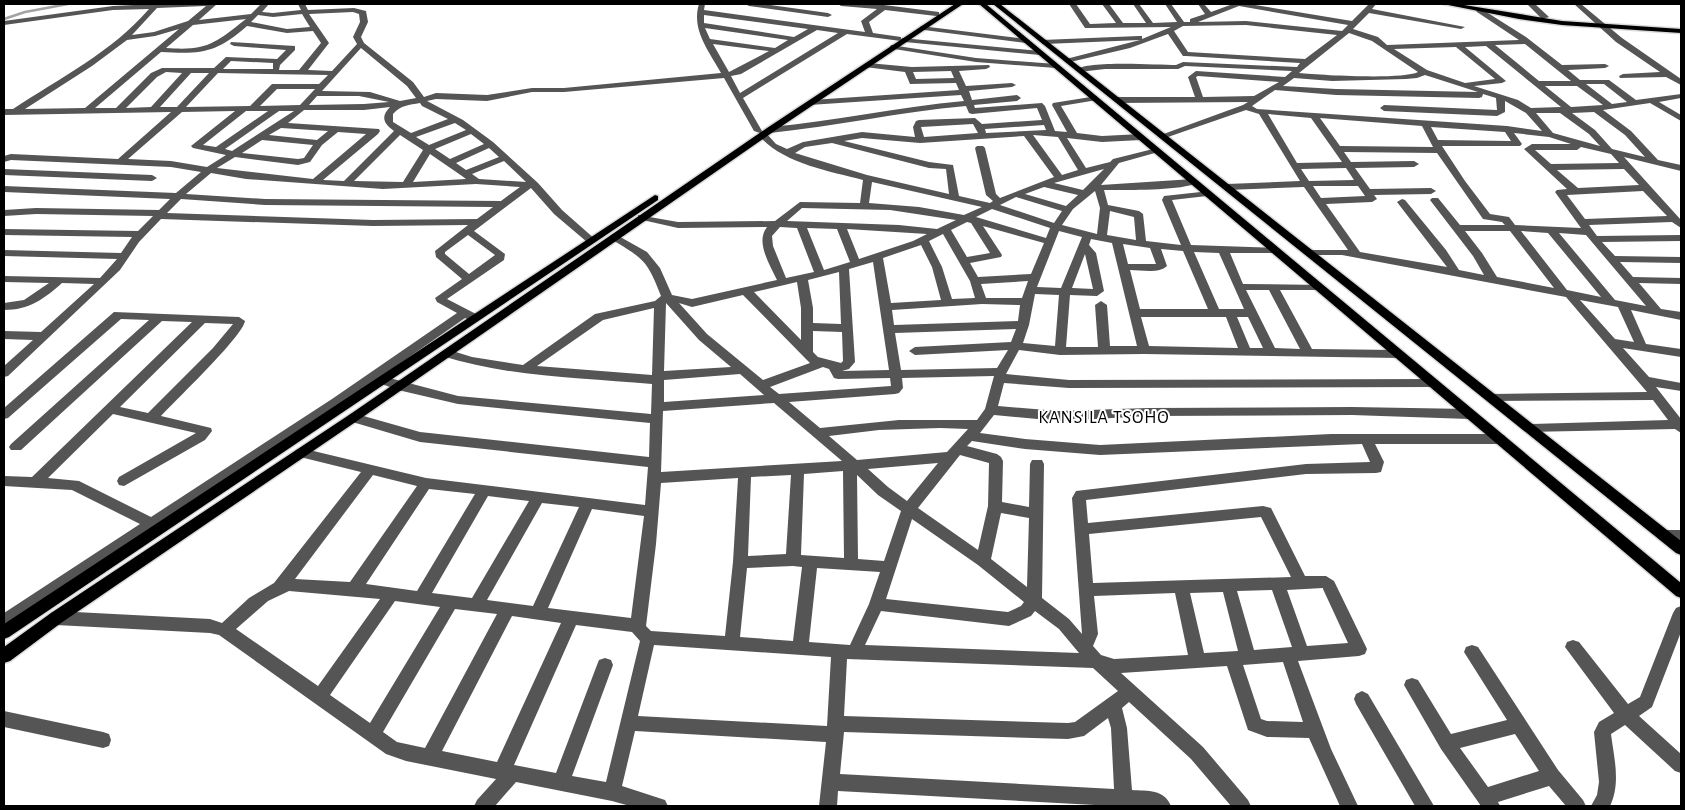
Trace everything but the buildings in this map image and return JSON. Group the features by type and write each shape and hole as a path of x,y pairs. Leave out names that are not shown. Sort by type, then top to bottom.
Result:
{"main road":[{"path":"155,525 383,380 470,316 812,103 952,4"},
{"path":"4,656 56,618 301,454 764,132 959,4"},
{"path":"982,4 1026,41 1069,61 1681,549"},
{"path":"996,4 1042,48 1056,66 1681,592"},
{"path":"1447,4 1528,19 1681,31"},
{"path":"1465,4 1603,25 1681,27"},
{"path":"4,632 101,561"}],"street":[{"path":"4,23 88,11 213,4"},
{"path":"88,110 213,4"},
{"path":"158,50 194,51 205,49 230,35 265,4"},
{"path":"749,4 833,17"},
{"path":"841,4 888,6 936,14"},
{"path":"1073,4 1088,26 1246,23 1345,32 1372,38 1424,72 1515,102 1529,111 1550,135"},
{"path":"1105,4 1121,25"},
{"path":"1136,4 1152,25"},
{"path":"1168,4 1182,24"},
{"path":"1201,4 1209,15"},
{"path":"1194,24 1193,20 1236,4 1354,24"},
{"path":"1531,4 1545,17"},
{"path":"1577,4 1619,40 1681,83"},
{"path":"15,112 126,38 141,24 155,6"},
{"path":"828,6 826,12 833,17"},
{"path":"870,35 865,21 888,6"},
{"path":"1162,136 1246,107 1292,75 1345,32 1370,7 1461,27"},
{"path":"301,73 325,43 314,29 302,8"},
{"path":"126,38 154,34 190,23 253,15 273,15 302,8 354,10 363,13 364,22 357,37 361,44 410,84 425,104 456,120 490,144 558,212 591,240"},
{"path":"1005,65 870,35 701,8 701,25 707,41 739,97 764,132 770,145 787,153 827,167 868,178 955,199 994,203 1056,227 1117,240 1154,246 1274,250"},
{"path":"1480,10 1527,42 1610,107"},
{"path":"4,112 364,107 400,104 439,96 487,98 532,90 564,90 727,75 749,67 795,39 820,28 833,17"},
{"path":"245,23 287,31 314,29"},
{"path":"1069,61 1114,51 1149,40 1182,24"},
{"path":"701,25 795,39"},
{"path":"924,28 1026,41"},
{"path":"1170,31 1186,54 1307,61"},
{"path":"739,97 847,32"},
{"path":"899,42 1042,48 1135,38 1149,40"},
{"path":"707,41 734,43 776,50"},
{"path":"1385,47 1458,46 1527,42"},
{"path":"234,44 292,48 276,64 277,73"},
{"path":"4,373 103,281 141,234 178,196 235,152 261,137 301,109 361,44"},
{"path":"1489,44 1592,132 1678,222"},
{"path":"1458,46 1502,81 1461,84"},
{"path":"122,160 180,109 215,71 232,59 279,61"},
{"path":"1079,70 1105,67 1178,67 1183,64 1332,79 1406,77 1417,76 1424,72"},
{"path":"868,65 908,69 1005,65 1056,66"},
{"path":"1005,65 1018,103"},
{"path":"1559,68 1605,66"},
{"path":"954,68 974,112 1018,103 1041,106 1047,122 1084,172"},
{"path":"118,111 160,72 170,69 336,73"},
{"path":"908,69 913,82 959,80"},
{"path":"153,110 189,70"},
{"path":"1623,76 1668,74"},
{"path":"1200,99 1192,77 1193,75 1256,99"},
{"path":"1118,100 1200,99 1227,87 1292,75"},
{"path":"1538,84 1606,82 1634,103"},
{"path":"812,103 1012,85"},
{"path":"336,129 319,142 307,160 298,162 250,157 235,152 195,146 249,108 275,86 368,94 388,98 400,104"},
{"path":"1275,88 1336,92 1497,96"},
{"path":"1384,108 1497,113 1501,112 1497,96"},
{"path":"1529,111 1596,109 1681,96"},
{"path":"1073,135 1056,106 1061,103 1094,98"},
{"path":"1650,100 1681,118"},
{"path":"764,132 918,108 970,103"},
{"path":"400,104 388,114 386,118 389,123 476,181"},
{"path":"1246,107 1262,111 1425,123 1550,135 1681,168"},
{"path":"218,150 276,109"},
{"path":"1596,109 1628,133 1655,162"},
{"path":"1262,111 1294,166 1356,254"},
{"path":"1313,114 1371,199 1319,201"},
{"path":"409,137 456,120"},
{"path":"920,140 917,126 919,123 975,121 980,127 982,137"},
{"path":"980,127 1047,122"},
{"path":"316,182 375,132 389,123"},
{"path":"1425,123 1437,147 1487,217 1505,219 1566,294 1645,381 1680,426"},
{"path":"279,125 375,132"},
{"path":"1338,150 1517,144 1507,130"},
{"path":"347,183 399,131"},
{"path":"407,184 428,149 472,131"},
{"path":"787,153 803,145 862,136 920,140 1027,133 1056,133 1102,139 1141,137"},
{"path":"1027,133 1060,178"},
{"path":"261,137 319,142"},
{"path":"833,141 929,165 950,167 955,199"},
{"path":"448,163 490,144"},
{"path":"1574,190 1530,148 1592,147"},
{"path":"980,148 994,203"},
{"path":"828,806 835,729 846,652 878,604 908,510 953,453 980,425 991,410 1000,375 1016,346 1023,325 1026,302 1056,227 1068,210 1091,190 1116,161 1157,151"},
{"path":"4,159 11,157 122,160 171,164 209,171 316,182 407,184 476,181 532,185"},
{"path":"465,174 504,158"},
{"path":"134,194 171,164"},
{"path":"526,369 599,317 662,300 692,303 783,283 856,264 924,240 971,220 994,203 1015,194 1060,178 1114,164"},
{"path":"1294,166 1414,164"},
{"path":"1548,167 1626,166"},
{"path":"4,172 152,178"},
{"path":"864,206 868,178"},
{"path":"1042,184 1091,190 1193,182"},
{"path":"332,222 364,184"},
{"path":"1227,187 1307,184 1364,187 1433,196 1478,255 1493,280"},
{"path":"470,279 439,253 502,204 532,185"},
{"path":"1646,188 1574,190 1561,191 1560,193 1584,222 1592,235 1658,312"},
{"path":"4,189 178,196 265,202 502,204"},
{"path":"1091,190 1105,208 1135,213 1139,216 1141,244"},
{"path":"1207,193 1167,199 1186,248 1215,313"},
{"path":"1015,194 1068,210"},
{"path":"1402,202 1442,252 1455,272"},
{"path":"783,283 767,241 767,236 770,230 800,205 864,206 920,210 971,220 1050,242"},
{"path":"1102,237 1105,208"},
{"path":"4,213 36,211 332,222 479,222"},
{"path":"642,218 678,225 777,224 943,231 965,261 982,301"},
{"path":"965,261 997,255 971,220"},
{"path":"1021,233 1035,220"},
{"path":"1584,222 1678,222"},
{"path":"801,225 820,274"},
{"path":"841,227 856,264"},
{"path":"1457,228 1513,228 1592,235 1681,238"},
{"path":"1551,230 1611,302"},
{"path":"4,621 101,561 336,402 470,316 440,300 445,294 500,258 500,254 468,231"},
{"path":"4,232 141,234"},
{"path":"1060,350 1065,292 1088,234"},
{"path":"612,792 628,724 643,632 656,463 662,300 655,268 643,254 615,237"},
{"path":"924,240 937,267 947,303"},
{"path":"1117,240 1144,350"},
{"path":"1031,290 1097,293 1099,291 1090,253 1083,246"},
{"path":"1124,267 1162,266 1154,246"},
{"path":"1223,249 1251,313 1271,352"},
{"path":"1311,254 1328,252 1356,254 1681,316"},
{"path":"4,253 124,256"},
{"path":"383,380 398,386 458,400 657,413 775,398 891,391 897,388 896,374 878,257"},
{"path":"1612,258 1681,260"},
{"path":"760,386 821,363 827,363 836,368 845,366 849,362 844,267"},
{"path":"975,281 1035,277"},
{"path":"4,278 103,281"},
{"path":"802,278 808,308 807,353"},
{"path":"4,306 26,305 59,280"},
{"path":"1632,280 1681,281"},
{"path":"1239,287 1318,286"},
{"path":"1273,287 1308,352"},
{"path":"746,290 807,353 821,363"},
{"path":"662,300 760,386 818,433 852,466 908,510 983,561 1064,624 1096,661 1196,753 1236,804"},
{"path":"886,307 982,301 1026,302"},
{"path":"1101,305 1104,350"},
{"path":"1623,305 1642,347"},
{"path":"1135,312 1251,313"},
{"path":"1230,313 1245,351"},
{"path":"4,415 118,315 238,321 239,324 217,351 151,418"},
{"path":"16,447 160,317"},
{"path":"36,482 202,319"},
{"path":"889,329 1023,325"},
{"path":"808,327 847,328"},
{"path":"4,335 44,336"},
{"path":"1610,342 1681,353"},
{"path":"915,351 1016,346 1060,350 1398,354"},
{"path":"446,352 471,361 526,369 658,378 742,370"},
{"path":"836,368 838,375 1000,375 1069,384 1433,383"},
{"path":"1645,381 1681,387"},
{"path":"1492,398 1657,396"},
{"path":"111,409 206,431 124,481"},
{"path":"991,410 1059,416 1158,412 1469,414"},
{"path":"353,418 420,437 656,463"},
{"path":"818,433 900,425 980,425"},
{"path":"1532,429 1680,426"},
{"path":"970,436 1025,444 1100,450 1331,439 1500,439"},
{"path":"1084,648 1090,634 1081,495 1306,469 1376,468 1377,462 1366,439"},
{"path":"654,478 852,466 953,453 995,459 996,506 983,561"},
{"path":"301,454 426,483 652,511"},
{"path":"878,604 1009,619 1026,611 1034,601 1037,464"},
{"path":"851,564 852,466"},
{"path":"793,560 798,469"},
{"path":"280,587 370,470"},
{"path":"732,643 740,562 745,473"},
{"path":"4,480 74,484 155,525"},
{"path":"354,589 426,483"},
{"path":"421,597 484,491"},
{"path":"478,604 538,497"},
{"path":"538,612 588,503"},
{"path":"996,506 1036,514"},
{"path":"1082,529 1263,511 1266,512 1302,582"},
{"path":"1665,536 1681,536"},
{"path":"740,562 793,560 890,567"},
{"path":"800,648 810,561"},
{"path":"224,630 266,593 290,585 392,593 572,616 643,632 732,643 846,652 1096,661 1114,666 1132,666 1359,649 1326,582 1087,590"},
{"path":"1277,583 1313,730 1334,778 1349,806"},
{"path":"1228,584 1254,724 1267,730 1313,730"},
{"path":"1181,586 1198,662"},
{"path":"318,698 392,593"},
{"path":"372,735 451,601"},
{"path":"430,757 508,608"},
{"path":"1600,806 1609,791 1602,732 1605,728 1646,702 1681,613"},
{"path":"483,806 507,772 572,616"},
{"path":"56,618 210,626 224,630 318,698 392,748 612,792 660,806"},
{"path":"1573,647 1626,715 1681,765"},
{"path":"1472,652 1552,776 1576,806"},
{"path":"561,782 605,665"},
{"path":"1412,685 1447,743 1488,802 1552,776"},
{"path":"628,724 835,729 1068,731 1078,730 1130,692"},
{"path":"1362,698 1425,806"},
{"path":"1113,705 1119,728 1124,802"},
{"path":"4,720 103,740"},
{"path":"1447,743 1519,724"},
{"path":"831,782 1124,802 1156,800 1162,806"}],"waterway":[{"path":"4,19 25,12 68,4"}],"district":[{"name":"KANSILA TSOHO","path":"1104,417"}]}
